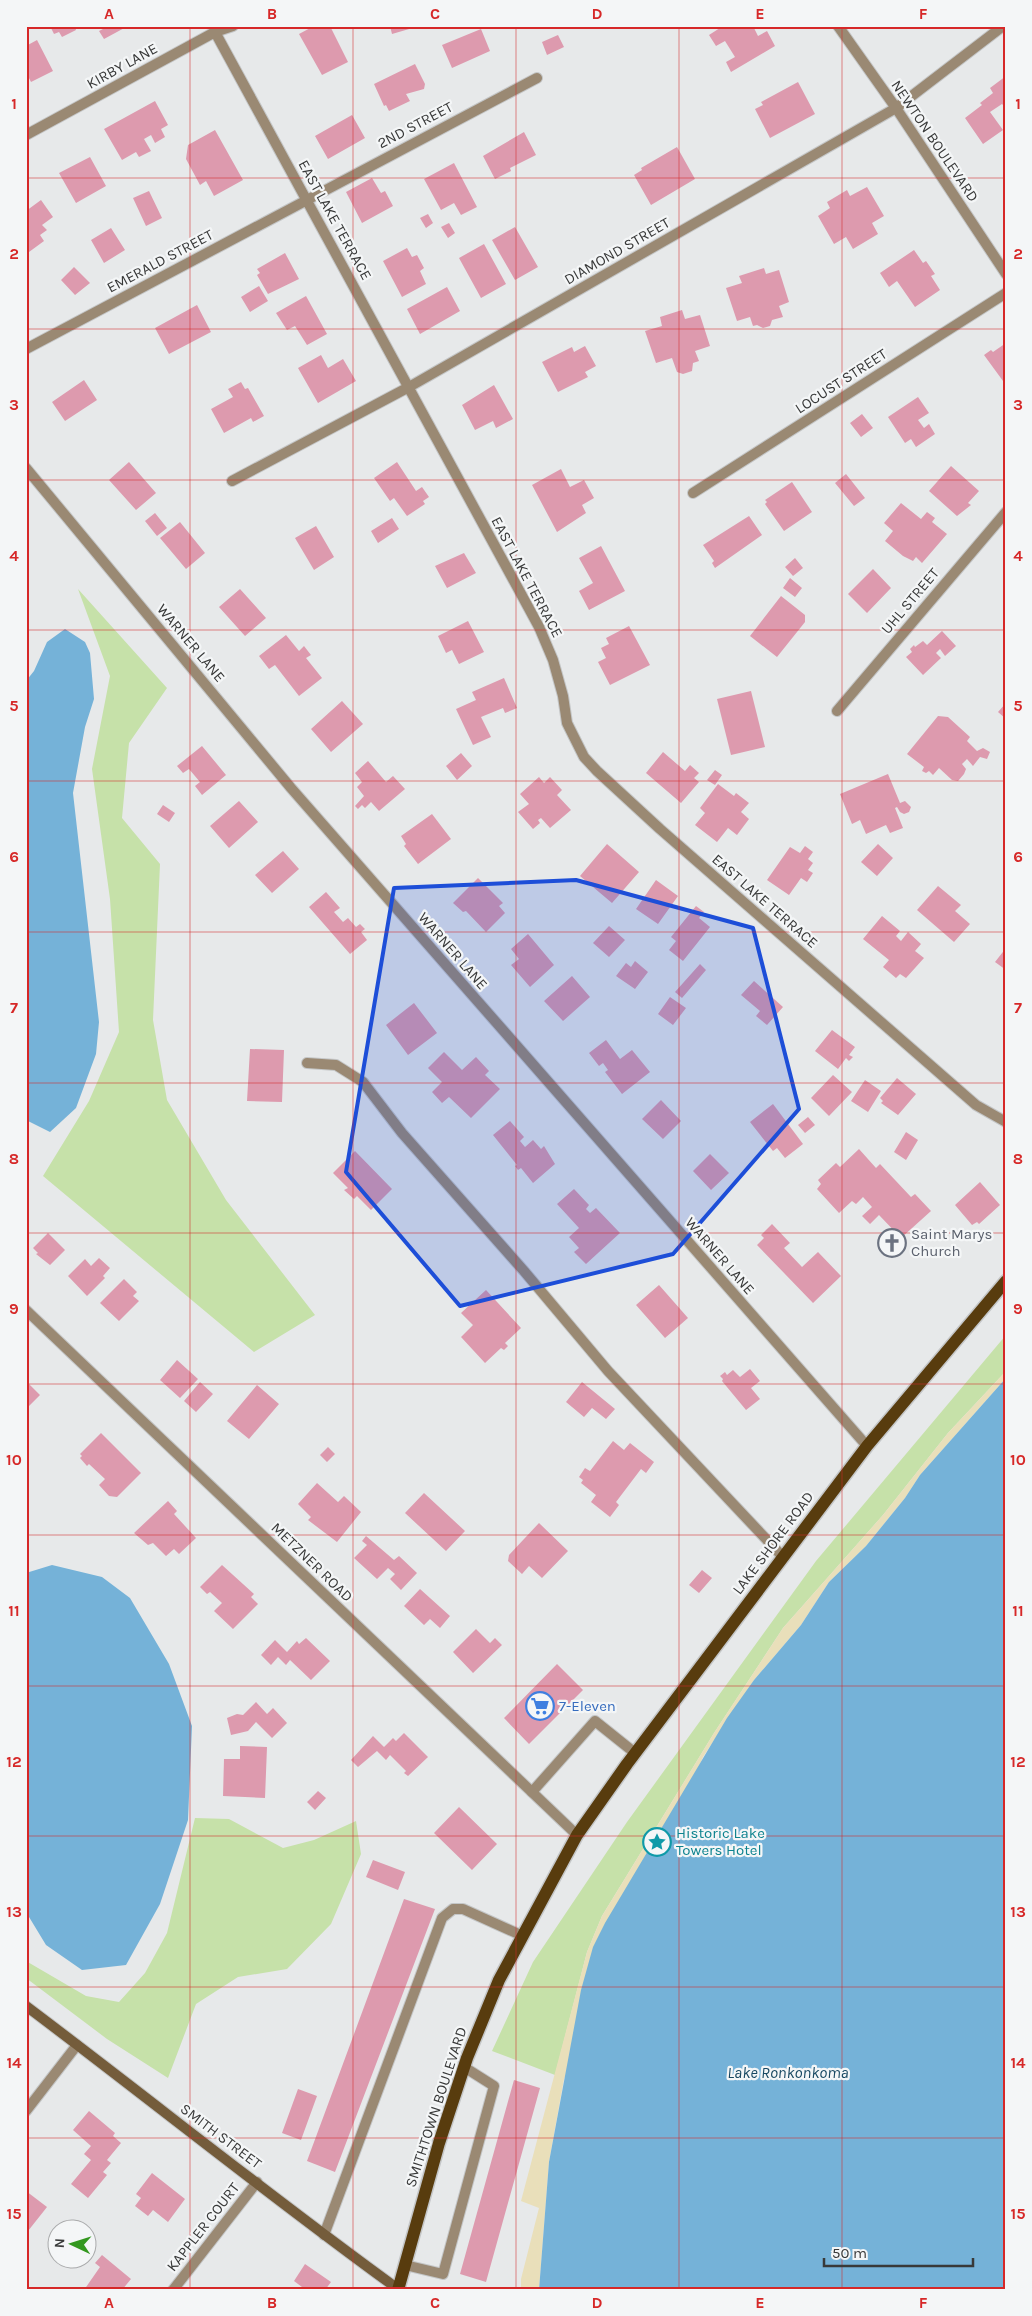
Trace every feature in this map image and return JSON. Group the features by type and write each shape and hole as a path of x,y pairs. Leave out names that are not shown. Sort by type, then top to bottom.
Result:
{"main road":[{"name":"LAKE SHORE ROAD","path":"577,1835 635,1753 867,1446 1006,1281"},
{"name":"SMITHTOWN BOULEVARD","path":"398,2289 439,2143 464,2067 499,1980 577,1835"}],"street":[{"name":"KIRBY LANE","path":"26,135 215,32 232,26"},
{"name":"NEWTON BOULEVARD","path":"838,26 896,108 1006,274"},
{"name":"DIAMOND STREET","path":"232,481 409,387 896,108 1003,26"},
{"name":"EAST LAKE TERRACE","path":"215,32 539,627 553,660 568,723 584,757 660,829 976,1105 1006,1122"},
{"name":"2ND STREET","path":"307,200 537,78"},
{"name":"EMERALD STREET","path":"26,349 307,200"},
{"name":"LOCUST STREET","path":"693,494 1006,293"},
{"name":"WARNER LANE","path":"26,468 291,788 867,1446"},
{"name":"UHL STREET","path":"836,710 1006,512"},
{"path":"307,1063 336,1065 363,1082 402,1133 524,1271 608,1371 728,1497 783,1558"},
{"name":"METZNER ROAD","path":"26,1310 577,1835"},
{"path":"532,1792 595,1721 635,1753"},
{"path":"324,2235 442,1918 453,1909 463,1909 523,1936"},
{"name":"SMITH STREET","path":"26,2006 324,2235 398,2289"},
{"path":"26,2111 77,2045"},
{"path":"405,2265 443,2274 494,2086 464,2067"},
{"name":"KAPPLER COURT","path":"173,2290 257,2182"}],"highlighted area":[{"path":"576,880 753,928 799,1109 673,1254 460,1306 346,1172 394,888"}],"green space":[{"path":"78,589 167,688 129,743 122,818 160,864 153,1020 167,1100 226,1200 315,1315 254,1352 43,1176 89,1101 119,1032 110,899 92,769 110,676"},
{"path":"1006,1335 1006,1371 948,1433 883,1515 783,1628 714,1733 602,1916 587,1952 555,2075 492,2051 533,1962 627,1822 816,1561"},
{"path":"195,1818 229,1819 283,1848 314,1840 356,1821 361,1854 331,1924 287,1969 238,1977 196,2004 168,2078 107,2039 26,1978 26,1961 86,1996 119,2002 145,1973 167,1933"}],"sand":[{"path":"1006,1371 1006,1378 920,1475 905,1498 866,1546 829,1582 801,1625 754,1680 703,1757 564,2079 549,2162 539,2290 521,2290 521,2279 539,2208 521,2201 587,1952 602,1916 714,1733 783,1628 883,1515 948,1433"}],"water":[{"path":"65,629 85,642 90,653 94,699 85,727 73,793 99,1022 96,1054 76,1108 50,1132 26,1120 26,917 28,903 26,681 34,671 47,642"},
{"name":"Lake Ronkonkoma","path":"1006,1378 1006,2290 539,2290 549,2162 581,1990 593,1947 605,1923 727,1718 754,1680 801,1625 829,1582 866,1546 905,1498 920,1475"},
{"path":"52,1565 102,1577 130,1598 169,1664 192,1726 188,1820 160,1904 126,1965 82,1970 46,1945 26,1912 26,1573"}],"building":[{"path":"50,26 75,26 76,30 62,37 59,32 54,34"},
{"path":"101,26 128,26 104,39 99,31 103,29"},
{"path":"314,26 330,26 348,62 322,75 299,34"},
{"path":"390,26 416,26 416,27 392,34"},
{"path":"723,26 753,26 758,36 767,31 775,46 731,72 726,62 735,57 725,41 716,46 709,35"},
{"path":"481,29 490,51 452,68 442,45"},
{"path":"558,35 564,47 547,55 542,42"},
{"path":"37,40 53,71 31,82 26,72 26,46"},
{"path":"415,64 425,84 424,89 406,94 410,101 389,111 386,105 384,106 374,84"},
{"path":"1006,76 1006,105 1002,104 990,112 1003,130 983,144 965,118 982,105 980,103 993,93 990,88"},
{"path":"798,82 815,114 770,138 755,109 763,105 761,102"},
{"path":"155,101 168,125 161,129 165,137 155,143 151,135 144,139 151,151 139,157 136,152 122,160 104,129"},
{"path":"352,115 365,138 328,159 315,136"},
{"path":"215,130 243,180 214,196 206,181 200,185 186,159 188,145"},
{"path":"524,132 536,155 510,168 511,171 495,179 483,156"},
{"path":"677,147 695,179 651,205 634,175 642,170 641,168"},
{"path":"90,157 106,186 76,203 59,173"},
{"path":"454,163 477,207 461,215 454,203 441,210 424,179"},
{"path":"372,178 381,193 385,191 393,206 362,223 346,192"},
{"path":"867,187 884,216 872,223 878,234 853,249 846,237 834,244 818,216 830,208 827,202 847,190 850,196"},
{"path":"149,191 162,218 146,226 133,198"},
{"path":"41,200 53,217 42,225 47,230 40,235 44,241 29,252 26,247 26,211"},
{"path":"428,214 433,223 426,228 420,218"},
{"path":"449,223 455,233 448,238 441,227"},
{"path":"515,227 538,267 515,280 492,240"},
{"path":"111,228 125,250 104,263 91,240"},
{"path":"484,244 506,284 481,298 459,258"},
{"path":"407,248 412,257 417,255 424,268 420,271 426,284 402,297 383,261"},
{"path":"914,250 923,263 926,261 935,274 931,276 940,290 915,307 897,281 889,287 880,273"},
{"path":"285,253 299,279 268,294 257,275 260,273 257,269"},
{"path":"74,267 90,283 75,295 61,280"},
{"path":"764,268 766,274 779,270 789,302 779,306 783,317 772,320 770,326 763,328 757,325 753,326 750,317 737,321 726,288 742,283 739,276"},
{"path":"259,286 268,301 250,312 241,297"},
{"path":"447,287 460,311 420,334 407,309"},
{"path":"306,296 327,334 307,345 295,326 287,330 276,313"},
{"path":"197,305 211,332 169,354 155,328"},
{"path":"682,310 685,319 700,315 710,346 695,351 699,361 693,363 692,371 683,374 677,372 672,358 656,363 645,331 662,326 660,317"},
{"path":"1006,343 1006,379 1003,381 984,355 991,350 993,352"},
{"path":"585,346 596,366 585,372 588,377 558,392 542,362 572,347 574,352"},
{"path":"321,355 328,368 343,359 356,381 318,403 298,368"},
{"path":"84,380 97,400 65,421 52,402"},
{"path":"241,382 245,389 248,388 264,416 253,422 251,418 224,433 211,409 233,397 228,389"},
{"path":"494,385 513,419 496,428 493,421 475,430 462,405"},
{"path":"918,397 929,413 918,420 924,428 929,424 935,434 916,447 911,439 905,443 888,417"},
{"path":"862,414 873,428 861,437 850,423"},
{"path":"129,462 156,493 136,510 109,480"},
{"path":"397,462 416,491 422,487 429,497 423,501 425,504 407,516 394,498 390,501 374,478"},
{"path":"951,466 979,491 968,503 971,505 957,516 929,491"},
{"path":"561,469 570,487 584,480 594,498 582,505 586,513 557,532 532,485"},
{"path":"846,474 865,498 854,506 835,483"},
{"path":"792,482 812,512 784,531 765,504 767,502 765,500"},
{"path":"901,503 921,519 927,512 935,518 932,522 947,534 922,563 916,557 913,561 903,556 885,541 893,531 884,523"},
{"path":"155,513 167,528 157,536 145,521"},
{"path":"749,516 762,535 715,568 712,563 714,561 703,545"},
{"path":"392,518 399,529 378,543 371,531"},
{"path":"180,522 205,553 186,569 160,538"},
{"path":"316,526 334,557 314,570 295,538"},
{"path":"601,546 625,591 589,610 579,591 593,583 579,558"},
{"path":"464,553 476,573 447,588 435,566"},
{"path":"795,558 803,568 793,576 785,567"},
{"path":"873,569 891,588 867,613 848,594"},
{"path":"790,578 802,588 795,597 783,588"},
{"path":"240,589 266,618 245,636 219,607"},
{"path":"781,596 805,615 805,622 777,657 750,636"},
{"path":"468,621 484,652 459,664 452,650 446,653 438,636"},
{"path":"629,626 650,665 610,685 598,662 606,658 601,648 609,644 606,638"},
{"path":"942,631 956,646 945,656 940,649 936,653 941,658 923,675 906,657 912,652 910,649 914,645 915,647 923,641 927,645"},
{"path":"286,635 299,651 304,646 311,655 306,658 322,678 299,696 275,665 269,669 259,656"},
{"path":"504,678 517,708 505,713 503,708 481,717 491,737 473,745 456,709 476,700 472,692"},
{"path":"751,691 765,747 731,755 717,699"},
{"path":"342,701 363,724 331,752 311,729"},
{"path":"1006,703 1006,719 998,712"},
{"path":"938,716 948,717 970,737 967,741 977,751 983,748 990,752 987,759 980,757 973,766 967,759 962,764 966,769 964,774 958,781 952,780 939,768 933,775 929,771 926,773 922,771 924,767 907,754"},
{"path":"202,746 226,775 202,795 195,786 200,782 189,769 183,773 177,766"},
{"path":"663,752 685,771 690,765 699,773 694,778 699,782 681,803 646,773"},
{"path":"461,753 472,766 457,780 446,766"},
{"path":"368,761 386,782 393,776 405,789 379,811 371,802 365,808 362,805 358,809 355,806 364,796 357,787 362,782 355,773"},
{"path":"715,770 722,775 715,785 707,780"},
{"path":"888,774 900,803 905,801 911,807 909,812 904,814 897,807 895,808 903,828 890,833 886,825 866,834 860,820 852,824 840,794"},
{"path":"539,777 544,783 550,777 562,790 557,795 571,810 550,828 541,818 538,820 540,823 533,829 518,812 529,804 520,794"},
{"path":"718,784 734,796 736,793 749,803 741,812 749,819 737,835 728,828 717,842 695,825 705,813 700,808"},
{"path":"239,801 258,822 229,848 210,826"},
{"path":"163,805 175,813 169,822 157,814"},
{"path":"432,814 451,839 418,864 404,846 406,844 401,836"},
{"path":"607,844 639,872 612,903 580,876"},
{"path":"878,844 893,858 877,876 861,862"},
{"path":"805,846 813,852 808,859 813,863 808,870 813,873 807,882 801,878 789,895 767,880 790,847 800,853"},
{"path":"283,851 299,869 272,893 255,875"},
{"path":"478,878 503,903 499,906 505,913 486,932 466,911 463,912 453,903"},
{"path":"656,880 678,896 658,924 636,909"},
{"path":"938,886 961,905 955,911 970,924 954,942 917,910"},
{"path":"326,892 340,908 334,912 343,922 348,918 356,927 360,924 365,929 361,932 367,940 350,954 309,907"},
{"path":"696,906 704,912 699,918 710,927 683,961 669,950 676,941 671,937"},
{"path":"882,916 900,931 896,936 901,941 908,932 921,944 915,951 924,958 906,978 900,974 896,978 883,967 889,960 863,939"},
{"path":"609,926 625,940 609,957 593,943"},
{"path":"528,934 554,965 530,987 511,965 519,959 511,949"},
{"path":"1006,948 1006,970 995,962"},
{"path":"635,961 648,972 635,989 616,976 626,963 631,967"},
{"path":"700,964 706,970 682,998 675,992"},
{"path":"572,976 590,997 563,1021 544,1001"},
{"path":"754,981 783,1007 767,1025 756,1016 760,1011 741,995"},
{"path":"670,997 686,1008 673,1025 658,1014"},
{"path":"414,1003 437,1033 408,1055 386,1025"},
{"path":"832,1030 855,1047 849,1055 853,1057 849,1061 846,1058 838,1069 815,1051"},
{"path":"606,1040 620,1059 632,1050 650,1072 622,1094 605,1072 608,1070 603,1063 599,1066 589,1053"},
{"path":"250,1049 284,1050 282,1102 247,1101"},
{"path":"444,1052 462,1070 476,1057 489,1071 485,1075 500,1089 471,1118 449,1097 442,1103 432,1092 442,1082 428,1068"},
{"path":"833,1075 852,1092 829,1116 811,1098"},
{"path":"897,1078 916,1094 898,1115 881,1103 883,1101 880,1098"},
{"path":"865,1080 881,1091 868,1112 851,1101"},
{"path":"661,1100 681,1121 663,1139 642,1119"},
{"path":"773,1104 803,1144 785,1158 777,1148 773,1151 750,1122"},
{"path":"808,1117 815,1125 805,1133 798,1125"},
{"path":"510,1121 524,1137 520,1141 525,1147 533,1140 541,1149 544,1146 555,1164 533,1183 521,1168 518,1170 515,1166 517,1165 493,1135"},
{"path":"906,1132 918,1140 906,1160 894,1152"},
{"path":"859,1149 876,1168 880,1164 911,1197 915,1194 931,1211 901,1238 879,1215 870,1224 862,1216 872,1207 863,1197 856,1204 852,1201 839,1213 817,1189 821,1184 818,1180 836,1163 840,1167"},
{"path":"355,1151 392,1189 371,1210 357,1196 354,1199 344,1190 348,1188 333,1173"},
{"path":"710,1154 729,1173 711,1190 693,1171"},
{"path":"980,1182 1000,1205 979,1224 977,1222 972,1225 955,1205"},
{"path":"574,1189 589,1205 586,1209 590,1213 596,1208 620,1233 586,1264 574,1252 579,1248 569,1237 579,1228 557,1204"},
{"path":"772,1224 790,1243 784,1248 802,1267 818,1252 841,1276 813,1303 757,1245 764,1238 761,1235"},
{"path":"48,1233 65,1250 50,1265 36,1254 38,1253 33,1248"},
{"path":"99,1258 110,1268 103,1276 105,1278 87,1296 68,1276 85,1259 91,1266"},
{"path":"124,1279 137,1292 133,1296 139,1301 119,1321 100,1303"},
{"path":"659,1285 688,1318 665,1338 636,1305"},
{"path":"486,1290 521,1328 505,1343 508,1346 504,1350 501,1348 485,1363 461,1337 473,1325 461,1313"},
{"path":"177,1360 198,1379 180,1398 160,1380"},
{"path":"750,1369 760,1381 751,1388 760,1399 746,1410 720,1376 725,1372 727,1375 733,1370 740,1377"},
{"path":"26,1381 40,1395 26,1409"},
{"path":"200,1382 213,1394 196,1412 184,1401"},
{"path":"582,1382 615,1409 606,1419 592,1408 584,1417 566,1402"},
{"path":"257,1385 279,1404 249,1439 227,1421"},
{"path":"101,1433 141,1473 117,1497 109,1496 99,1485 105,1479 89,1464 87,1466 80,1458 82,1456 80,1454"},
{"path":"613,1441 624,1450 630,1443 654,1462 646,1473 641,1469 616,1502 619,1505 610,1517 591,1502 596,1495 581,1483 583,1480 579,1477 585,1468 590,1471"},
{"path":"328,1447 335,1454 327,1462 320,1455"},
{"path":"317,1483 338,1502 344,1496 361,1512 337,1542 308,1520 311,1517 298,1504"},
{"path":"424,1493 465,1531 446,1551 405,1513"},
{"path":"168,1501 177,1511 174,1514 196,1538 179,1554 174,1549 166,1556 153,1543 148,1545 134,1533"},
{"path":"539,1523 568,1551 542,1578 529,1566 522,1574 508,1561 509,1555"},
{"path":"366,1536 394,1560 399,1556 417,1573 401,1590 390,1579 395,1574 388,1568 377,1579 354,1558 367,1545 362,1541"},
{"path":"222,1565 254,1594 251,1597 258,1604 233,1629 214,1611 222,1603 210,1592 207,1594 200,1587"},
{"path":"702,1570 712,1578 699,1593 689,1585"},
{"path":"420,1589 450,1616 440,1628 430,1619 424,1625 404,1606"},
{"path":"476,1629 490,1643 495,1638 502,1645 473,1673 453,1652"},
{"path":"306,1638 330,1661 311,1680 290,1660 286,1665 278,1657 271,1665 261,1655 275,1640 287,1652 297,1641 299,1644"},
{"path":"557,1664 583,1690 529,1744 504,1718"},
{"path":"256,1702 267,1714 273,1708 287,1723 272,1738 256,1722 248,1731 231,1735 227,1718 237,1714 243,1715"},
{"path":"404,1733 428,1757 408,1776 404,1773 406,1771 390,1755 386,1760 377,1751 358,1767 351,1760 373,1736 384,1747 393,1738 396,1741"},
{"path":"240,1746 267,1747 265,1798 223,1796 224,1759 240,1759"},
{"path":"318,1791 326,1798 315,1810 307,1802"},
{"path":"459,1807 497,1844 472,1870 434,1833"},
{"path":"373,1860 405,1872 398,1890 366,1877"},
{"path":"404,1899 435,1909 335,2172 307,2161"},
{"path":"514,2080 540,2088 486,2282 460,2274"},
{"path":"298,2089 317,2096 301,2140 282,2133"},
{"path":"89,2111 115,2133 113,2136 121,2143 107,2160 111,2163 103,2172 107,2175 88,2198 71,2184 91,2160 84,2154 91,2146 73,2130"},
{"path":"152,2173 185,2199 168,2222 153,2210 148,2216 135,2206 141,2198 136,2194"},
{"path":"26,2191 47,2207 28,2231 26,2229"},
{"path":"102,2255 131,2279 122,2290 84,2290 100,2267 98,2265 98,2260"},
{"path":"305,2264 331,2282 325,2290 306,2290 294,2281"}],"place":[{"name":"Saint Marys Church","path":"892,1243"},
{"name":"7-Eleven","path":"540,1706"},
{"name":"Historic Lake Towers Hotel","path":"657,1842"}]}
